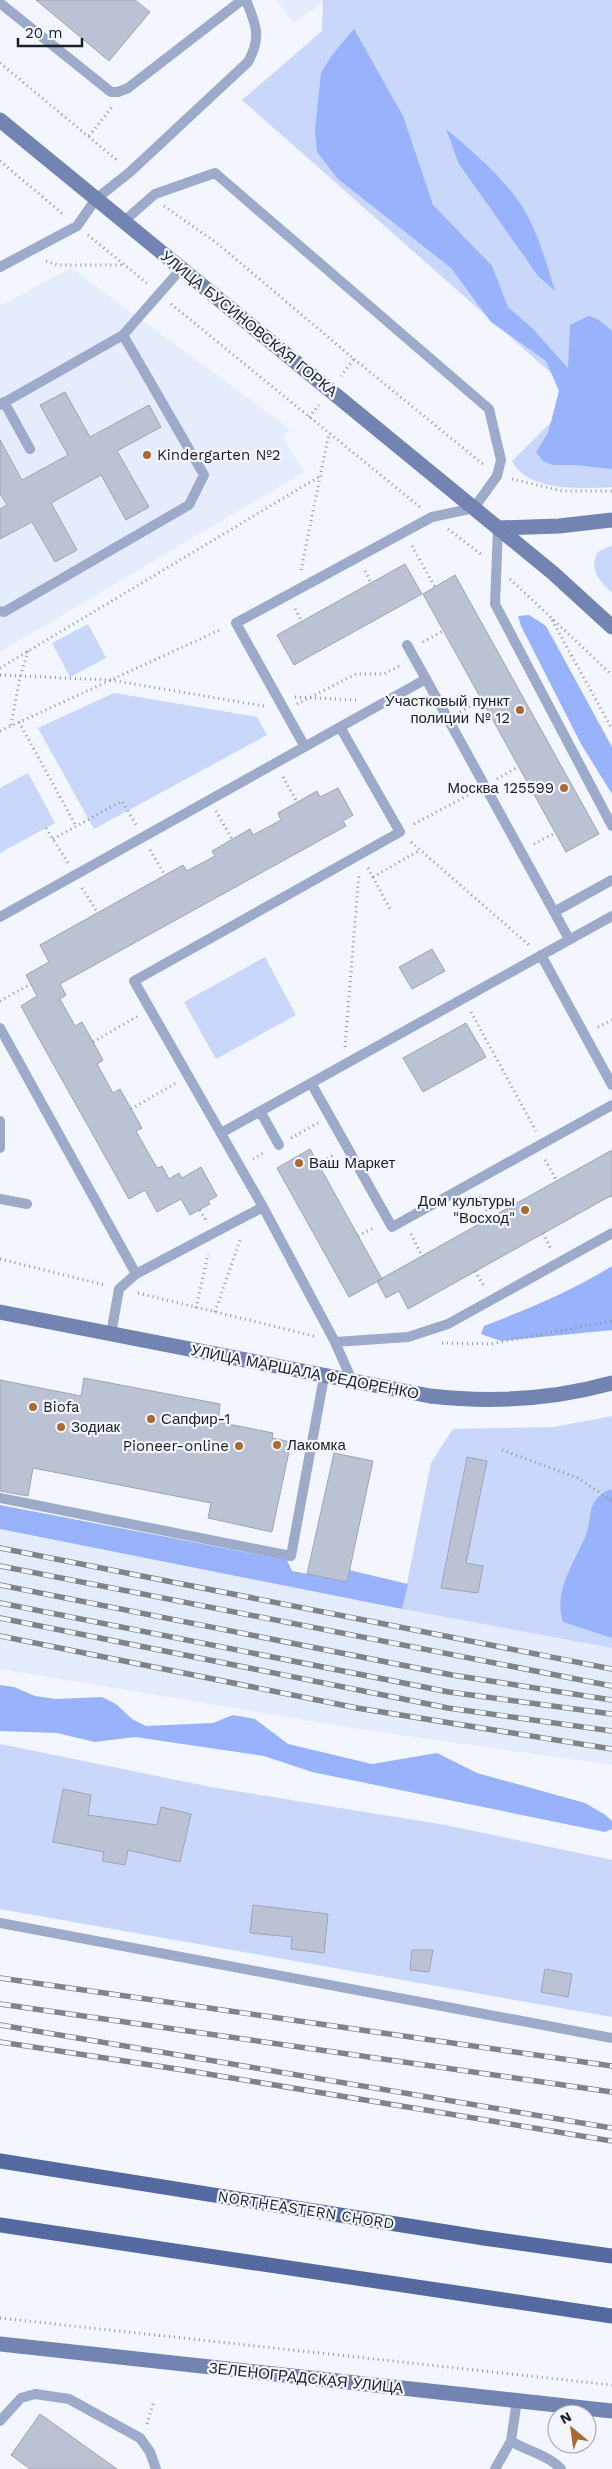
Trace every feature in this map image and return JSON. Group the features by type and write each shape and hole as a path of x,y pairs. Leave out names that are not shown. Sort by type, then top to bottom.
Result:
{"main road":[{"name":"NORTHEASTERN CHORD","path":"0,2162 484,2238 612,2256"},
{"path":"0,2225 612,2316"}],"street":[{"name":"УЛИЦА БУСИНОВСКАЯ ГОРКА","path":"0,120 498,528"},
{"path":"498,528 559,526 612,520"},
{"path":"498,528 553,573 612,627"},
{"name":"УЛИЦА МАРШАЛА ФЕДОРЕНКО","path":"0,1312 353,1383 430,1396 466,1400 513,1400 552,1396 612,1383"},
{"name":"ЗЕЛЕНОГРАДСКАЯ УЛИЦА","path":"0,2344 612,2411"}],"lane":[{"path":"0,3 111,92 118,92 128,88 242,0"},
{"path":"0,267 77,226 96,199 130,172 248,62 255,49 258,36 255,21 246,0"},
{"path":"123,222 155,194 215,173 489,409 501,460 497,476 474,508 432,517 236,623 305,747"},
{"path":"30,449 2,404 123,335 181,269"},
{"path":"0,611 4,612 189,505 204,475 123,335"},
{"path":"498,528 494,604 612,826"},
{"path":"410,651 569,939"},
{"path":"0,917 426,679"},
{"path":"340,727 400,832 134,981 263,1207 335,1342 353,1383"},
{"path":"554,912 612,880"},
{"path":"221,1133 612,916"},
{"path":"541,955 612,1085"},
{"path":"0,1028 136,1274"},
{"path":"311,1083 392,1227 612,1105"},
{"path":"260,1111 279,1145"},
{"path":"0,1121 0,1148"},
{"path":"0,1199 27,1204"},
{"path":"111,1334 119,1289 136,1274 263,1207"},
{"path":"335,1342 408,1337 448,1324 612,1233"},
{"path":"0,1498 291,1556 324,1377"},
{"path":"0,1923 612,2038"},
{"path":"0,2421 21,2398 35,2394 69,2399 140,2438 156,2469"},
{"path":"495,2469 511,2441 517,2400"},
{"path":"511,2441 522,2449 555,2462 561,2469"}],"path":[{"path":"0,63 130,172"},
{"path":"89,136 99,123"},
{"path":"0,161 239,361"},
{"path":"155,194 166,208 218,244 497,476 562,491 612,491"},
{"path":"24,254 58,265 124,265"},
{"path":"310,417 354,359"},
{"path":"297,590 322,475 329,433"},
{"path":"0,668 322,475"},
{"path":"404,532 435,587"},
{"path":"549,616 612,729"},
{"path":"0,731 236,623"},
{"path":"0,675 20,678 110,680 284,710 356,674 384,674 410,651 443,631"},
{"path":"11,725 20,678 28,651"},
{"path":"277,696 357,700"},
{"path":"447,718 481,700"},
{"path":"19,722 76,826"},
{"path":"275,764 297,802"},
{"path":"518,766 400,832 541,955"},
{"path":"210,800 232,839"},
{"path":"53,839 122,801 165,876"},
{"path":"46,828 98,913"},
{"path":"521,852 555,833"},
{"path":"373,877 421,850"},
{"path":"360,854 390,909"},
{"path":"344,1065 360,854"},
{"path":"0,1001 30,984"},
{"path":"464,998 557,1181"},
{"path":"93,1042 151,1010"},
{"path":"131,1108 189,1076"},
{"path":"473,1182 491,1218"},
{"path":"215,1312 248,1214"},
{"path":"403,1220 422,1256"},
{"path":"196,1308 213,1233"},
{"path":"542,1233 545,1238"},
{"path":"502,1450 578,1478 612,1501"},
{"path":"0,2318 612,2385"},
{"path":"142,2442 154,2400"}],"shaded area":[{"path":"277,0 323,0 324,2 293,23"},
{"path":"323,0 612,0 612,487 572,488 557,486 530,478 519,471 512,461 577,396 242,100 322,31"},
{"path":"354,29 403,116 433,205 492,266 508,307 532,328 568,368 570,325 589,316 599,320 612,331 612,469 576,465 553,465 543,461 536,452 548,433 559,391 546,361 491,322 451,268 338,179 317,152 315,130 321,73 332,55"},
{"path":"446,129 493,171 524,209 540,243 555,291 538,276 459,164"},
{"name":"Kindergarten №2","path":"71,268 290,429 283,438 304,472 0,652 0,306"},
{"path":"612,545 612,593 599,579 594,564 598,552"},
{"path":"529,615 546,626 612,747 612,794 581,744 521,626 518,616"},
{"path":"88,624 106,658 70,677 52,643"},
{"path":"114,693 257,717 267,735 94,829 38,728"},
{"path":"28,773 55,823 0,853 0,788"},
{"path":"265,957 296,1015 216,1059 184,1002"},
{"path":"612,1266 612,1330 501,1341 481,1334 484,1326 550,1299"},
{"path":"612,1416 612,1648 402,1609 431,1463 453,1429 554,1427"},
{"path":"611,1489 612,1638 563,1622 561,1611 561,1600 566,1578 588,1530 593,1504 602,1494"},
{"path":"0,1505 287,1560 292,1571 347,1581 349,1570 408,1584 402,1609 0,1529"},
{"path":"0,1529 439,1616 612,1648 612,1765 359,1729 0,1669"},
{"path":"0,1685 14,1687 35,1696 56,1699 102,1697 116,1704 132,1719 146,1726 213,1723 233,1715 255,1719 288,1744 372,1764 437,1753 477,1773 585,1803 612,1821 612,1829 605,1832 312,1772 264,1756 135,1737 95,1742 57,1733 0,1731"},
{"path":"0,1744 211,1787 445,1825 612,1860 612,2017 0,1909"}],"building":[{"path":"36,0 135,0 150,12 109,61"},
{"path":"65,392 90,437 149,405 161,427 117,451 149,507 126,520 101,475 51,503 77,550 55,562 32,522 0,539 0,509 7,505 0,494 0,440 22,480 68,455 40,405"},
{"path":"405,564 422,594 294,665 277,635"},
{"path":"455,575 599,834 566,852 423,594"},
{"path":"338,788 353,815 343,821 346,826 60,984 66,995 60,999 75,1026 82,1022 103,1060 97,1064 113,1093 120,1089 142,1128 136,1131 157,1168 162,1166 169,1179 179,1173 182,1178 201,1167 217,1196 208,1201 210,1204 190,1215 181,1199 157,1212 145,1190 129,1199 21,1006 37,996 26,975 49,962 40,945 183,865 187,871 215,856 212,851 250,829 253,835 281,820 278,813 317,791 320,797"},
{"path":"432,949 445,971 412,989 399,967"},
{"path":"466,1023 486,1057 423,1092 403,1058"},
{"path":"310,1149 382,1279 349,1297 277,1168"},
{"path":"612,1150 612,1195 408,1309 399,1291 386,1298 377,1281"},
{"path":"84,1378 220,1404 218,1422 273,1433 272,1438 291,1442 272,1532 208,1518 211,1503 33,1468 28,1496 0,1491 0,1380 81,1396"},
{"path":"334,1453 373,1461 347,1582 307,1574"},
{"path":"467,1457 487,1461 466,1563 483,1566 478,1593 441,1588"},
{"path":"63,1789 91,1795 88,1815 157,1825 161,1807 191,1814 180,1862 128,1850 125,1865 102,1861 104,1852 53,1842"},
{"path":"253,1905 328,1914 324,1953 291,1949 292,1937 250,1933"},
{"path":"412,1950 433,1950 429,1972 410,1970"},
{"path":"545,1969 572,1974 568,1997 541,1992"},
{"path":"40,2414 117,2469 30,2469 11,2455"}],"railway":[{"path":"0,1548 612,1669"},
{"path":"0,1566 612,1686"},
{"path":"0,1585 452,1675 612,1700"},
{"path":"0,1603 449,1692 612,1714"},
{"path":"0,1618 448,1708 612,1731"},
{"path":"0,1636 357,1708 612,1749"},
{"path":"0,1978 612,2066"},
{"path":"0,2004 612,2092"},
{"path":"0,2025 612,2128"},
{"path":"0,2042 190,2071 612,2141"}],"place":[{"name":"Kindergarten №2","path":"147,455"},
{"name":"Участковый пункт полиции № 12","path":"520,710"},
{"name":"Москва 125599","path":"564,788"},
{"name":"Ваш Маркет","path":"299,1163"},
{"name":"Дом культуры \"Восход\"","path":"525,1210"},
{"name":"Biofa","path":"33,1407"},
{"name":"Сапфир-1","path":"151,1419"},
{"name":"Зодиак","path":"61,1427"},
{"name":"Лакомка","path":"277,1445"},
{"name":"Pioneer-online","path":"239,1446"}]}
